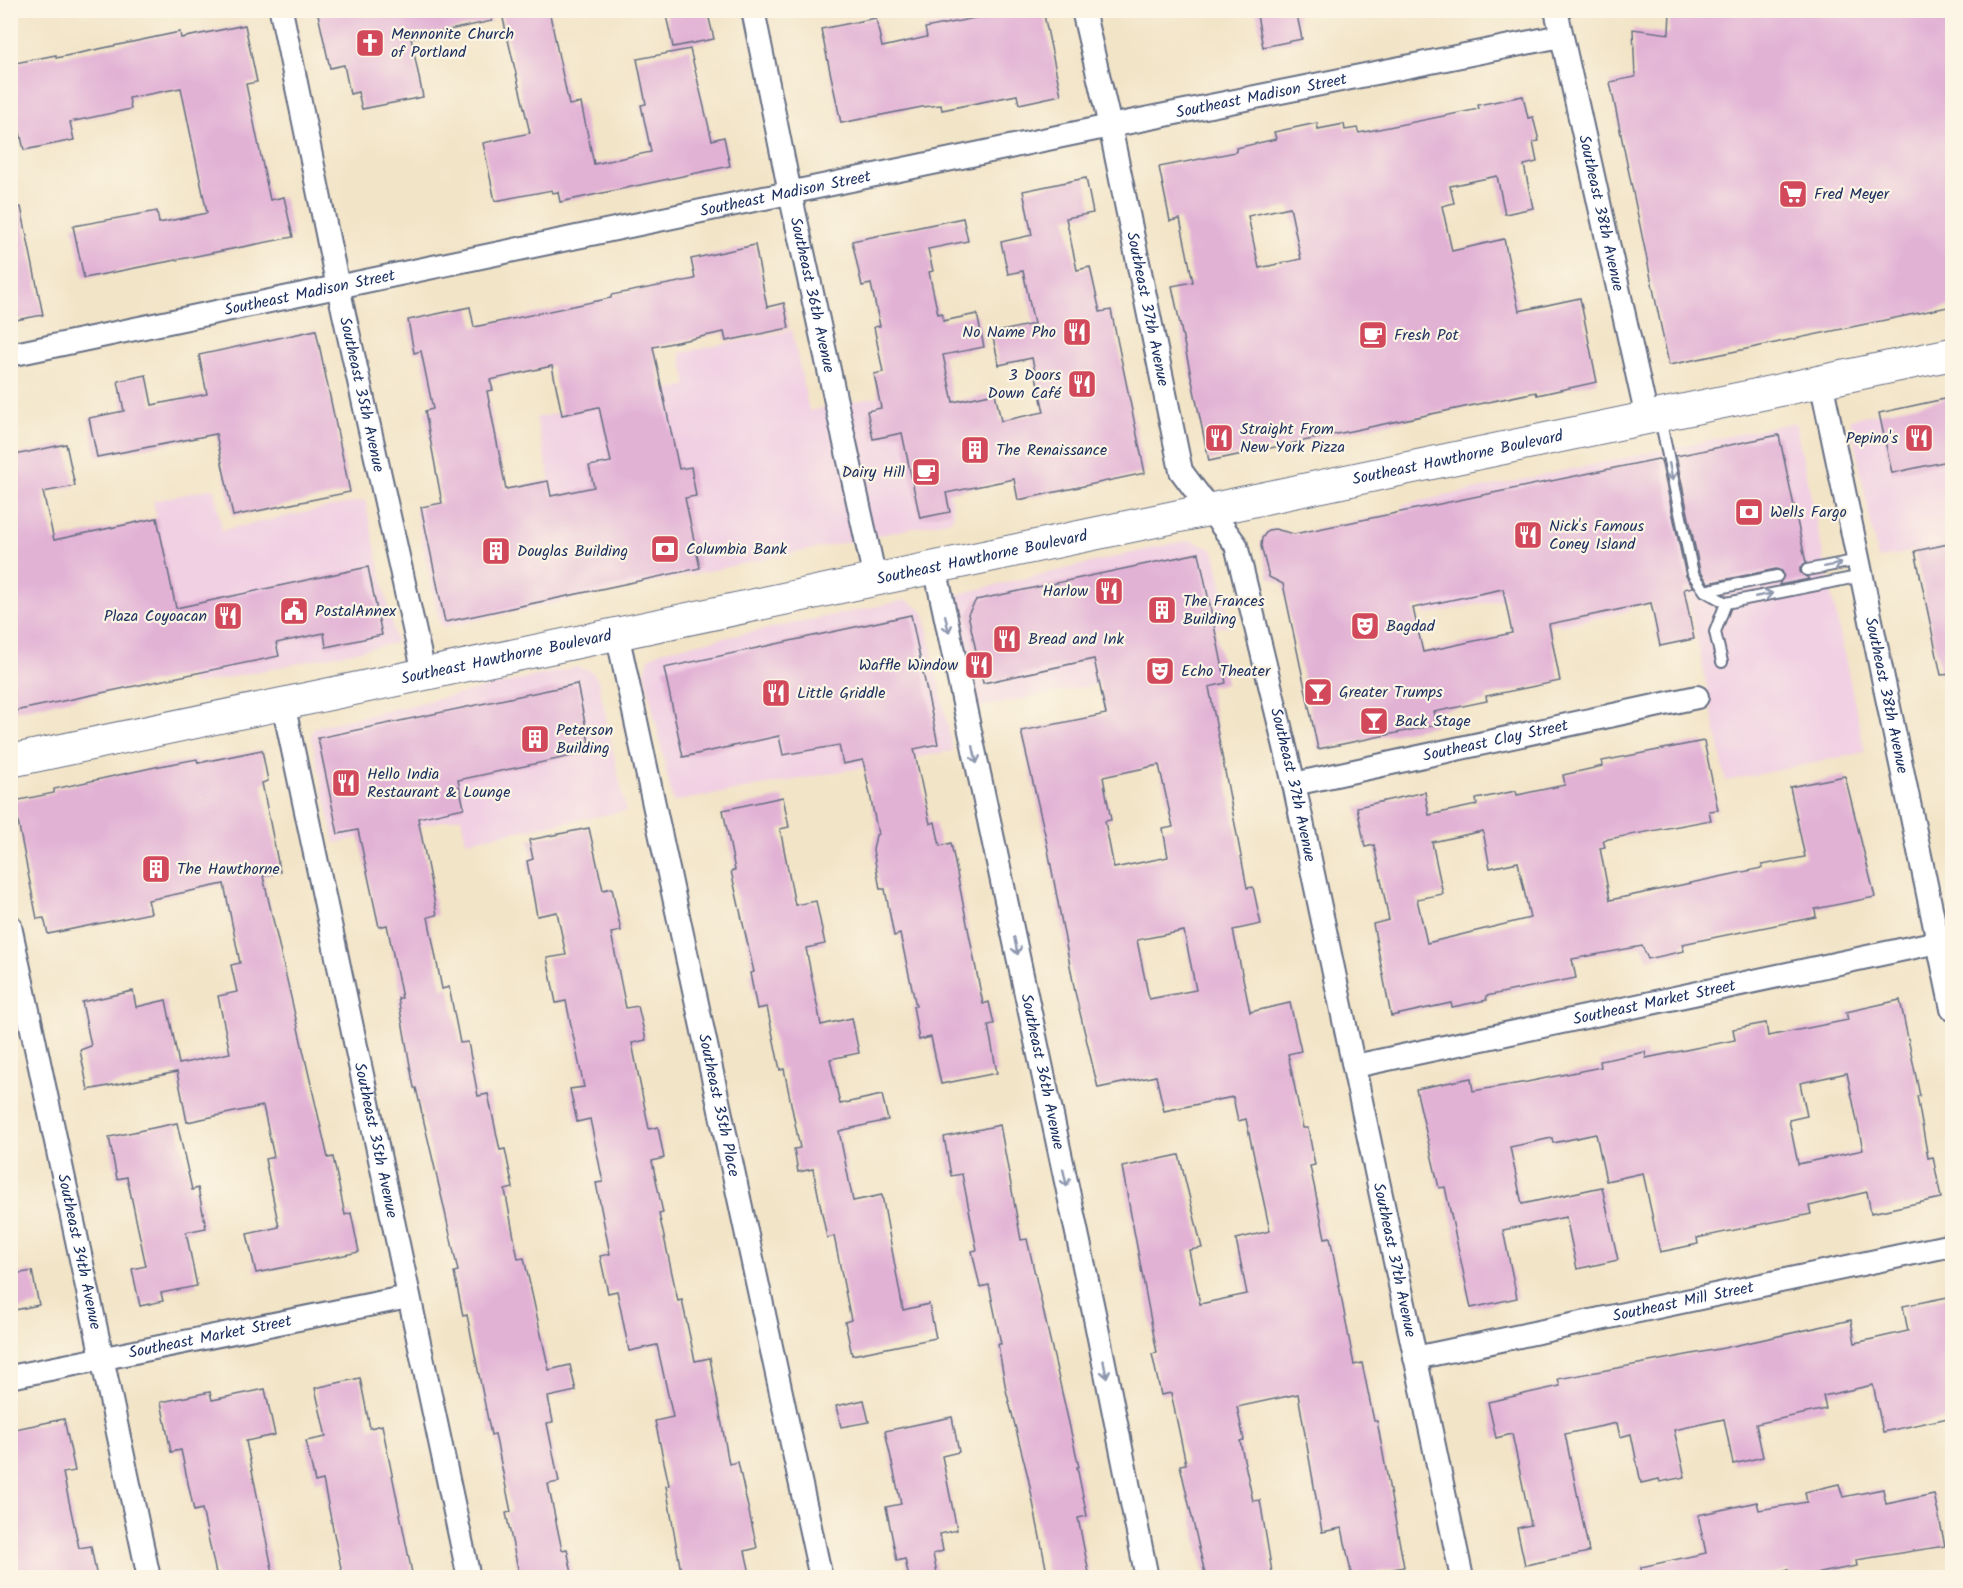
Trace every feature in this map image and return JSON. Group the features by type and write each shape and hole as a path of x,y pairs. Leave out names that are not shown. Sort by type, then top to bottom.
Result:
{"main road":[{"name":"Southeast Hawthorne Boulevard","path":"10,761 1953,354"}],"street":[{"name":"Southeast 35th Avenue","path":"281,10 338,286 424,674"},
{"name":"Southeast 36th Avenue","path":"753,10 790,193 875,579"},
{"name":"Southeast 37th Avenue","path":"1083,10 1110,126 1181,471 1236,545 1294,784 1462,1578"},
{"name":"Southeast 38th Avenue","path":"1556,10 1653,416"},
{"name":"Southeast Madison Street","path":"10,355 1110,126 1561,36"},
{"name":"Southeast 38th Avenue","path":"1821,381 1860,568 1945,940 1953,1009"},
{"name":"Southeast 36th Avenue","path":"934,567 1092,1302 1147,1578"},
{"name":"Southeast 35th Place","path":"617,633 821,1578"},
{"name":"Southeast Clay Street","path":"1294,784 1697,697"},
{"name":"Southeast 35th Avenue","path":"283,703 469,1578"},
{"name":"Southeast 34th Avenue","path":"10,926 150,1578"},
{"name":"Southeast Market Street","path":"1355,1066 1945,940"},
{"name":"Southeast Mill Street","path":"1415,1358 1953,1245"},
{"name":"Southeast Market Street","path":"10,1377 408,1297"}],"lane":[{"path":"1653,416 1693,574 1705,591 1726,603 1860,568"},
{"path":"1807,570 1860,568"},
{"path":"1705,591 1777,576"},
{"path":"1722,662 1715,632 1726,603"}],"shaded area":[{"path":"792,330 809,411 927,386 954,514 951,520 443,627 439,621 415,508 550,480 536,418 687,385 680,353"},
{"path":"1952,397 1952,543 1878,559 1850,419"},
{"path":"1795,422 1865,752 1726,781 1680,556 1622,569 1630,611 1559,626 1551,589 1425,615 1402,505"},
{"path":"214,488 222,530 365,500 396,643 192,685 153,501"},
{"path":"1192,541 1209,547 1215,553 1231,625 1093,654 1099,684 973,709 953,600 959,594 1179,542"},
{"path":"907,600 924,612 953,751 673,802 645,673 649,658 660,651"},
{"path":"576,667 591,671 598,680 626,811 466,841 461,817 335,843 311,735 315,727"}],"building":[{"path":"317,10 491,10 492,21 411,38 423,97 362,109 358,92 350,94 344,65 330,68"},
{"path":"501,10 549,10 569,105 581,103 594,164 651,152 641,105 646,104 637,59 690,49 712,140 724,137 730,166 560,202 558,192 553,193 552,190 495,201 483,143 530,133"},
{"path":"688,10 707,10 714,39 673,47 666,15"},
{"path":"995,10 1043,10 1061,95 1019,104 1017,95 942,110 941,105 922,107 841,123 821,29 876,18 882,47 927,37 925,28 995,14"},
{"path":"1256,10 1296,10 1302,39 1263,47"},
{"name":"Fred Meyer","path":"1670,10 1953,10 1953,306 1669,365 1610,82 1635,77 1633,29 1669,34"},
{"path":"245,25 257,82 246,84 270,200 284,197 293,237 84,278 73,226 157,211 159,223 207,213 181,88 129,98 131,109 70,122 74,140 24,150 10,88 10,64 56,55 56,58 180,32 181,38"},
{"path":"1523,96 1528,118 1533,117 1539,141 1533,142 1537,162 1524,165 1533,208 1505,214 1497,176 1450,186 1454,203 1442,206 1452,251 1504,239 1519,311 1580,298 1597,382 1537,395 1536,392 1209,461 1172,286 1193,282 1180,219 1170,221 1159,167 1236,152 1236,148 1276,139 1274,132 1317,123 1318,129 1344,124 1345,130 1357,128 1359,133 1479,109 1478,105","holes":["1290,207 1301,259 1259,268 1248,216"]},
{"path":"1086,178 1093,213 1066,218 1077,270 1090,267 1100,312 1111,310 1145,473 1018,500 1014,479 946,493 950,512 920,518 902,433 873,439 867,411 881,408 874,374 883,372 874,327 880,326 871,284 862,286 852,241 963,218 968,241 928,249 933,271 929,272 938,314 942,313 943,321 977,314 984,347 943,355 953,402 995,393 1001,421 1044,412 1032,358 999,365 992,333 1034,324 1023,271 1008,274 1001,242 1032,235 1023,191"},
{"path":"21,207 43,315 10,321 10,208"},
{"path":"755,245 767,307 784,303 789,328 726,341 724,332 653,347 679,469 691,467 696,496 685,498 700,568 445,622 421,507 442,503 425,411 433,409 421,351 414,353 408,320 470,307 474,327 611,298 611,295 695,279 691,259","holes":["552,366 562,415 599,407 611,462 589,466 594,487 551,496 548,481 506,489 487,391 493,390 490,380"]},
{"path":"316,330 350,492 233,516 216,434 97,457 89,418 124,411 118,381 146,375 152,405 207,394 199,355"},
{"name":"Pepino's","path":"1949,398 1953,415 1953,460 1892,473 1879,413"},
{"name":"Wells Fargo","path":"1779,435 1806,563 1800,567 1800,572 1809,579 1779,585 1784,575 1782,571 1776,569 1708,583 1700,571 1676,456"},
{"path":"66,444 75,486 43,492 54,540 157,518 176,608 368,567 382,635 326,647 324,633 276,643 279,656 10,712 10,456"},
{"path":"1658,459 1661,460 1686,576 1693,587 1684,589 1694,639 1660,646 1651,603 1549,624 1560,681 1486,696 1487,701 1434,712 1436,725 1318,749 1283,584 1269,577 1261,546 1262,538 1268,530 1275,529 1294,534","holes":["1503,589 1512,633 1423,652 1413,608"]},
{"path":"1953,543 1953,674 1941,675 1915,551"},
{"path":"1199,553 1226,683 1209,687 1247,888 1253,887 1261,924 1233,930 1250,1012 1290,1003 1301,1051 1288,1054 1303,1128 1308,1128 1315,1165 1310,1166 1325,1238 1330,1237 1354,1365 1362,1363 1374,1421 1377,1421 1404,1567 1352,1577 1342,1528 1322,1532 1298,1394 1237,1407 1244,1440 1240,1441 1253,1501 1260,1500 1273,1578 1206,1578 1180,1465 1186,1464 1171,1393 1161,1395 1152,1354 1157,1353 1122,1167 1179,1155 1202,1248 1189,1250 1200,1304 1247,1294 1236,1239 1270,1231 1246,1119 1238,1121 1233,1097 1164,1111 1156,1076 1098,1088 1075,992 1045,834 1021,731 1106,714 1094,659 983,683 968,614 976,600","holes":["1159,765 1173,827 1163,829 1168,857 1114,868 1105,821 1111,820 1103,777","1184,931 1196,990 1149,999 1137,940"]},
{"path":"911,615 938,744 914,749 930,824 935,822 940,846 951,843 983,1004 989,1002 994,1024 988,1025 997,1073 941,1084 931,1037 919,1040 913,1006 916,1006 900,934 894,936 885,889 880,889 873,850 878,834 863,760 843,764 839,745 783,755 779,736 683,757 664,668"},
{"path":"577,684 591,752 458,780 464,808 418,818 437,915 428,917 442,989 449,987 460,1043 468,1042 478,1096 488,1094 500,1150 505,1149 513,1188 505,1190 518,1259 524,1258 549,1370 570,1365 576,1391 548,1397 553,1422 547,1423 559,1482 548,1484 562,1550 567,1549 573,1578 520,1578 506,1513 511,1512 495,1434 491,1435 467,1315 463,1316 454,1272 458,1271 416,1088 414,1088 398,998 402,998 387,925 379,927 358,830 338,834 318,738"},
{"path":"1704,741 1718,810 1709,811 1711,820 1603,840 1605,847 1600,848 1610,900 1805,857 1790,787 1845,776 1875,897 1815,909 1816,917 1682,944 1684,951 1648,959 1642,946 1572,959 1576,978 1486,996 1487,1000 1452,1007 1451,1003 1391,1016 1373,924 1389,920 1374,845 1365,847 1357,807 1425,792 1429,815 1477,805 1476,799 1516,791 1517,795 1565,785 1563,775 1603,766 1602,761","holes":["1483,831 1490,868 1518,862 1530,918 1427,943 1417,899 1443,894 1432,842"]},
{"path":"262,750 268,781 262,783 280,872 263,876 328,1158 333,1157 345,1215 351,1213 359,1252 256,1273 247,1234 279,1227 265,1159 274,1157 263,1106 187,1122 177,1072 88,1090 80,1050 91,1046 82,1002 133,991 136,1007 166,1000 179,1064 230,1053 218,996 237,992 231,965 240,963 224,884 148,900 151,913 48,934 44,918 37,919 14,801 54,793 54,789 160,766 197,759 198,763"},
{"path":"783,797 789,827 780,829 795,905 816,901 825,944 806,948 821,1025 852,1018 859,1053 830,1059 840,1104 882,1095 888,1120 839,1131 853,1201 882,1195 903,1310 929,1304 936,1338 852,1355 845,1322 851,1320 834,1236 827,1238 813,1169 798,1172 794,1149 800,1148 784,1069 780,1070 767,1007 757,1009 750,973 754,972 731,871 735,870 723,810"},
{"path":"589,828 603,890 612,888 621,931 611,933 626,1008 638,1006 646,1040 632,1043 649,1129 658,1127 664,1158 652,1161 663,1213 659,1214 678,1301 682,1300 695,1361 710,1358 729,1464 738,1462 757,1548 745,1551 751,1578 682,1578 666,1486 669,1485 655,1421 673,1417 657,1345 629,1351 617,1291 608,1293 600,1256 610,1254 596,1183 603,1182 590,1119 577,1122 570,1089 584,1087 566,1001 556,1003 547,958 566,955 557,912 537,916 527,861 533,859 529,840"},
{"path":"1900,1000 1920,1096 1917,1096 1928,1158 1933,1157 1941,1198 1871,1213 1867,1192 1809,1206 1811,1214 1697,1238 1698,1244 1660,1252 1643,1173 1606,1181 1596,1134 1553,1143 1552,1138 1510,1147 1522,1204 1602,1187 1618,1260 1577,1269 1566,1217 1503,1230 1517,1298 1471,1308 1445,1187 1439,1188 1416,1089 1471,1078 1473,1091 1527,1082 1601,1067 1600,1061 1645,1052 1646,1058 1735,1040 1733,1029 1766,1023 1768,1036 1848,1020 1846,1012","holes":["1847,1073 1863,1150 1798,1164 1789,1120 1807,1116 1800,1083"]},
{"path":"177,1123 192,1190 198,1188 206,1228 186,1232 197,1286 161,1293 163,1301 140,1306 132,1269 146,1266 127,1177 117,1179 109,1137"},
{"path":"1000,1125 1021,1240 1027,1239 1079,1467 1077,1467 1087,1516 1078,1518 1090,1578 1048,1578 1028,1477 1006,1390 998,1344 1001,1344 989,1285 980,1287 972,1251 977,1250 962,1174 951,1176 944,1137"},
{"path":"32,1271 39,1305 10,1311 10,1275"},
{"path":"1953,1296 1953,1417 1883,1432 1873,1385 1823,1396 1826,1409 1756,1424 1763,1457 1733,1464 1724,1419 1674,1430 1685,1477 1641,1483 1631,1434 1620,1437 1617,1423 1565,1434 1589,1552 1525,1565 1517,1528 1531,1525 1512,1434 1496,1438 1488,1402 1560,1386 1558,1379 1724,1348 1851,1320 1855,1343 1908,1331 1903,1306"},
{"path":"360,1378 370,1428 382,1425 413,1578 343,1578 323,1480 315,1482 306,1441 326,1437 315,1388"},
{"path":"265,1389 275,1435 246,1441 274,1578 217,1578 202,1509 194,1511 181,1450 171,1452 161,1402 210,1392 212,1400"},
{"path":"864,1400 869,1422 841,1427 836,1406"},
{"path":"952,1417 959,1452 942,1456 957,1530 940,1534 943,1551 933,1554 938,1578 909,1578 905,1559 897,1561 886,1507 901,1504 885,1431"},
{"path":"64,1419 75,1471 63,1473 79,1548 91,1546 97,1578 10,1578 10,1430"},
{"path":"1839,1484 1843,1497 1883,1489 1886,1504 1934,1494 1945,1546 1856,1560 1857,1566 1820,1573 1789,1576 1788,1570 1753,1578 1642,1578 1641,1567 1706,1553 1698,1515 1757,1502 1759,1510 1807,1502 1805,1492"}],"place":[{"name":"Mennonite Church of Portland","path":"370,43"},
{"name":"Fred Meyer","path":"1793,194"},
{"name":"No Name Pho","path":"1077,332"},
{"name":"Fresh Pot","path":"1373,335"},
{"name":"3 Doors Down Café","path":"1082,384"},
{"name":"Straight From New York Pizza","path":"1219,438"},
{"name":"Pepino's","path":"1919,438"},
{"name":"The Renaissance","path":"975,450"},
{"name":"Dairy Hill","path":"926,472"},
{"name":"Wells Fargo","path":"1749,512"},
{"name":"Nick's Famous Coney Island","path":"1528,535"},
{"name":"Columbia Bank","path":"665,549"},
{"name":"Douglas Building","path":"496,551"},
{"name":"Harlow","path":"1109,591"},
{"name":"The Frances Building","path":"1162,610"},
{"name":"PostalAnnex","path":"294,611"},
{"name":"Plaza Coyoacan","path":"228,616"},
{"name":"Bagdad","path":"1365,626"},
{"name":"Bread and Ink","path":"1007,639"},
{"name":"Waffle Window","path":"979,665"},
{"name":"Echo Theater","path":"1160,671"},
{"name":"Greater Trumps","path":"1318,692"},
{"name":"Little Griddle","path":"776,693"},
{"name":"Back Stage","path":"1374,721"},
{"name":"Peterson Building","path":"535,739"},
{"name":"Hello India Restaurant & Lounge","path":"346,783"},
{"name":"The Hawthorne","path":"156,869"}]}
